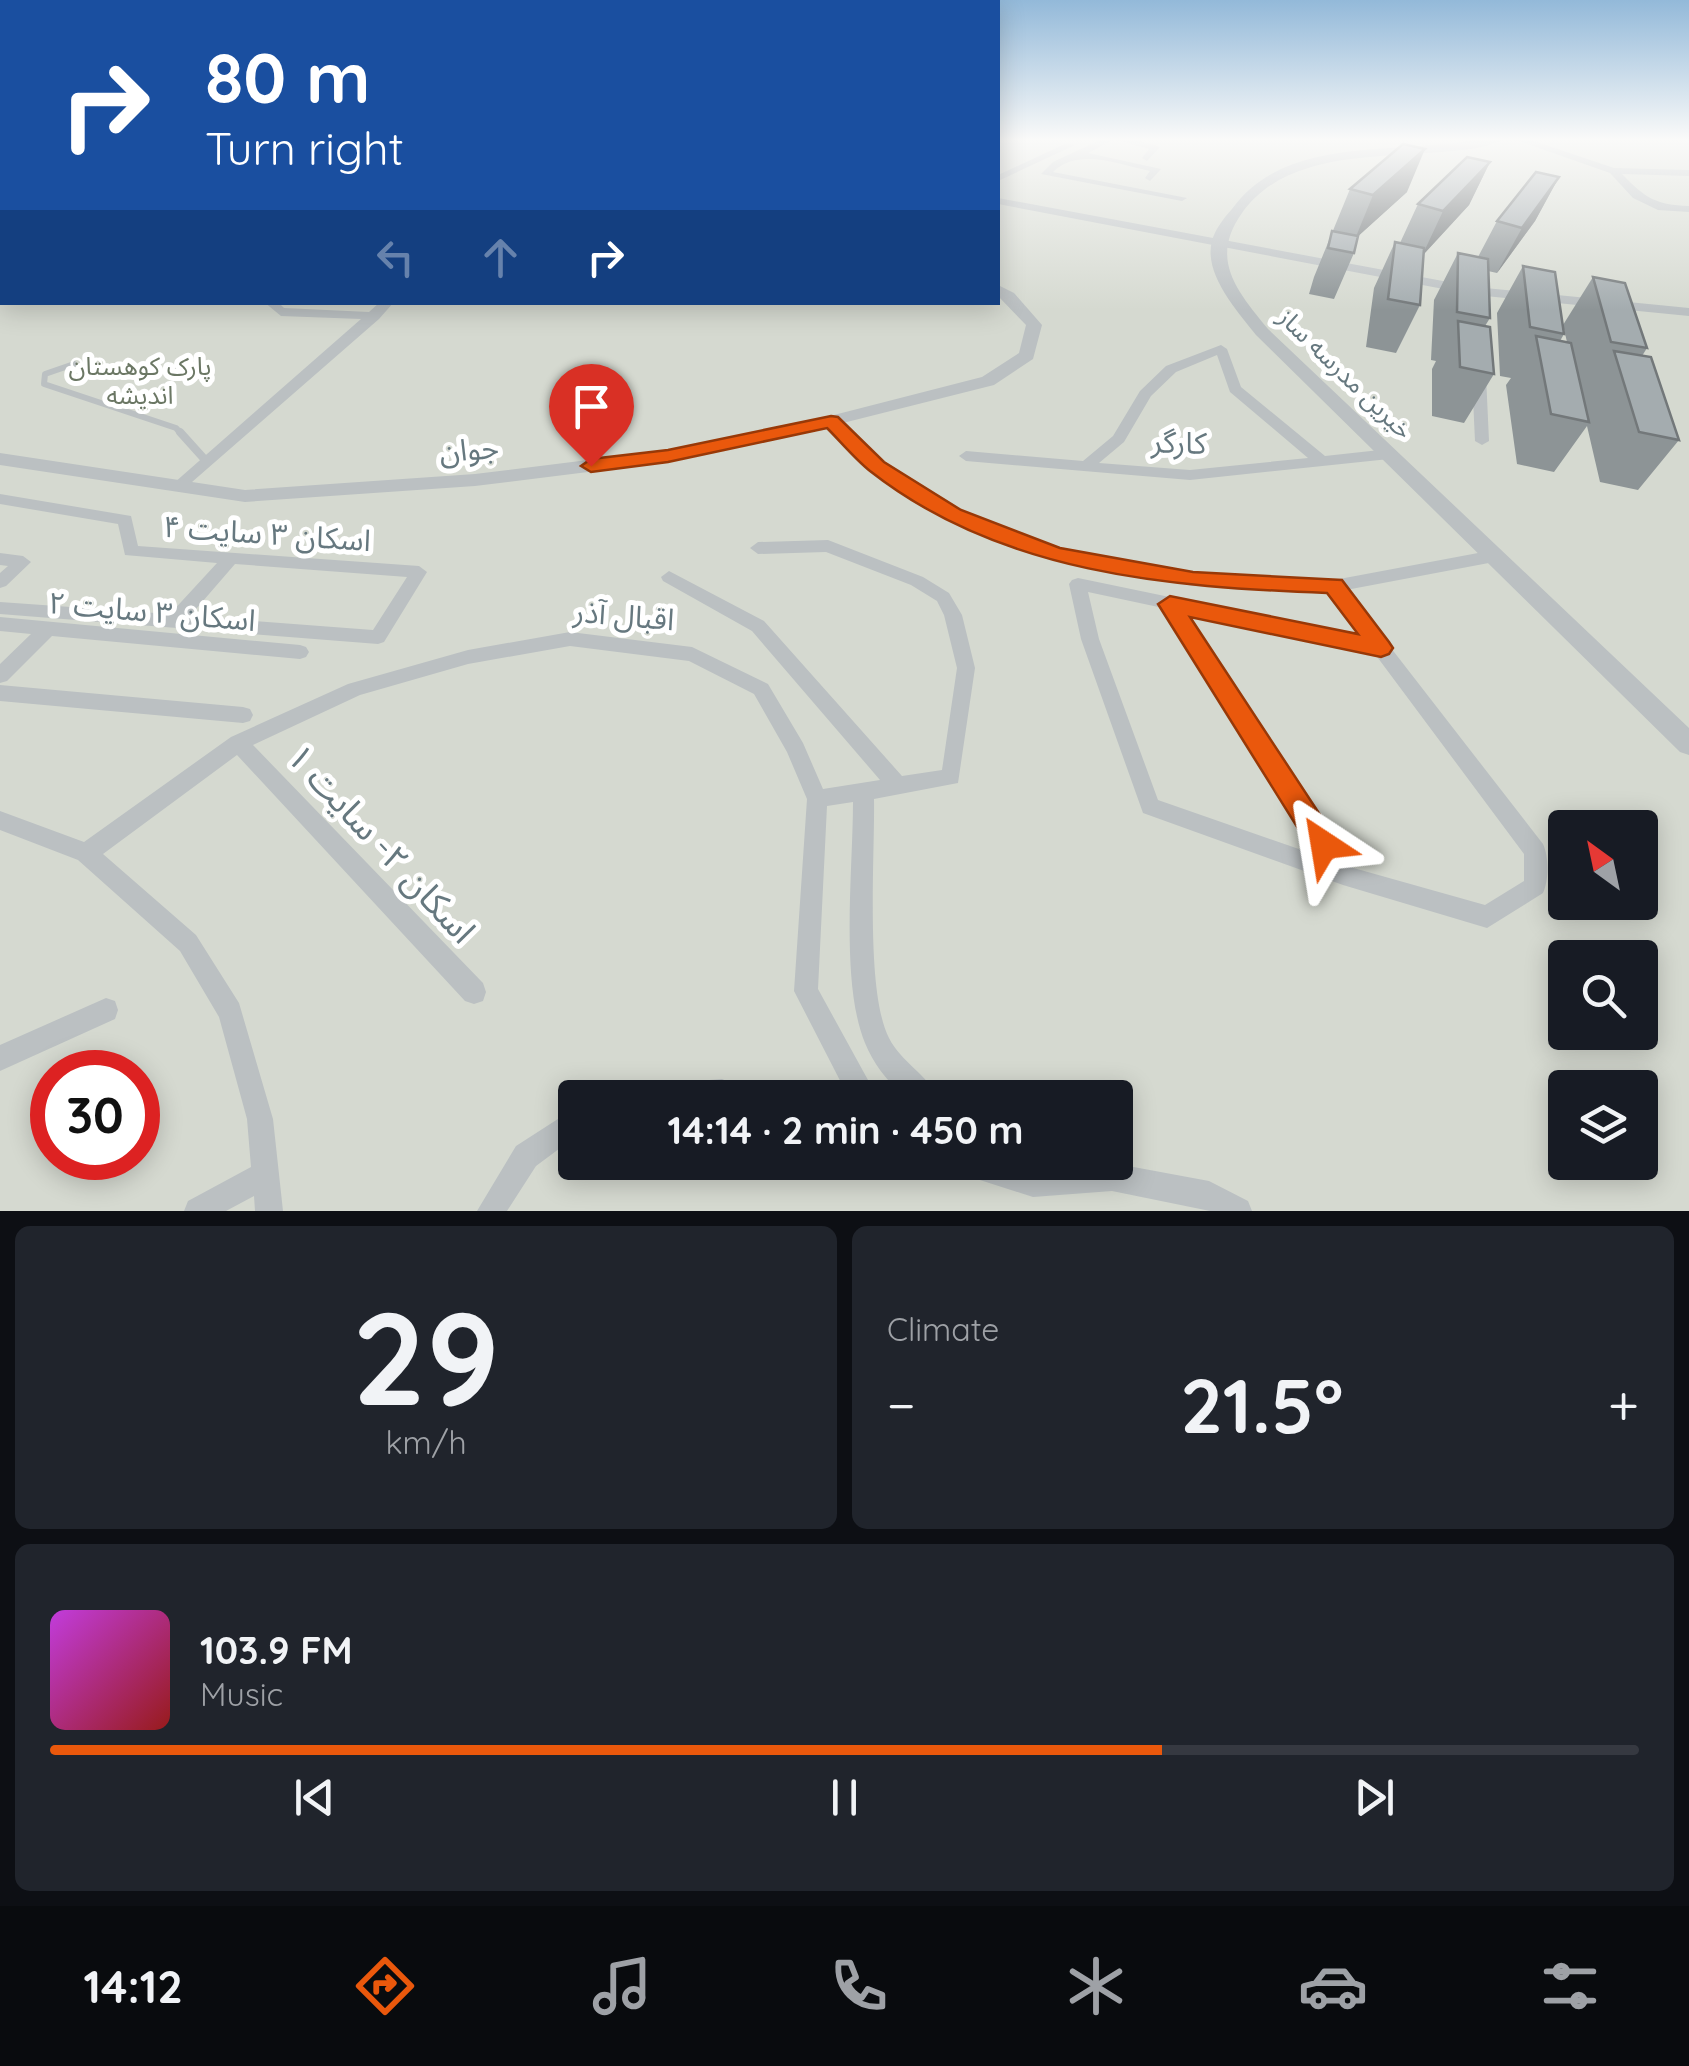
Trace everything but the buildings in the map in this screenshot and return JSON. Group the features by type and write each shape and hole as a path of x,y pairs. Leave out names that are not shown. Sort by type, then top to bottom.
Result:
{"street":[{"path":"1174,197 1182,198"},
{"path":"1218,243 1234,210 1248,197"},
{"path":"1638,197 1662,208 1689,209"},
{"path":"1000,202 1475,291 1689,312"},
{"name":"خیرین مدرسه ساز","path":"1218,243 1225,274 1251,318 1689,744"},
{"name":"جوان","path":"0,459 245,496 475,480 668,456 831,421 988,381 1028,356 1034,325 1000,291"},
{"path":"1475,291 1476,310"},
{"path":"273,305 281,312 375,316"},
{"path":"178,486 385,305"},
{"path":"1089,463 1119,439 1146,394 1172,369 1222,349 1235,389 1319,459"},
{"path":"1479,366 1482,441"},
{"path":"831,421 877,466 954,514 1056,555 1193,580 1334,586 1494,556"},
{"name":"کارگر","path":"966,456 1089,463 1190,475 1389,454"},
{"name":"اسکان ۳ سایت ۴","path":"0,499 125,520 131,551 419,572 378,636 175,621"},
{"path":"758,548 828,546 917,581 943,597 953,615 966,668 951,777 816,799"},
{"path":"0,558 22,562 0,582"},
{"path":"0,608 175,621 231,558"},
{"path":"669,577 758,626 898,786"},
{"path":"1334,586 1381,648 1534,851 1535,886 1487,918 1343,875 1150,806 1090,640 1078,584 1381,648"},
{"path":"1170,604 1343,875"},
{"name":"اسکان ۳ سایت ۲","path":"0,624 300,652"},
{"path":"0,676 47,629"},
{"name":"اقبال آذر","path":"86,854 238,742 354,689 468,657 570,638 692,654 761,689 796,749 816,799 806,991 855,1080"},
{"path":"0,693 243,715"},
{"name":"اسکان ۲- سایت ۱","path":"238,742 474,992"},
{"path":"864,793 866,994 874,1036 894,1072 904,1080"},
{"path":"0,820 86,854 188,943 230,1012 260,1120 269,1211"},
{"path":"0,1058 106,1010"},
{"path":"491,1211 526,1156 558,1133"},
{"path":"198,1211 266,1174"},
{"path":"1020,1180 1033,1184 1078,1180"},
{"path":"1128,1180 1209,1195 1238,1211"}],"lane":[{"path":"74,364 45,374 44,384 176,428 206,462"}],"green space":[{"name":"پارک کوهستان اندیشه","path":"1000,197 1689,197 1689,1211 0,1211 0,305 1000,305"}],"route":[{"path":"591,466 668,456 831,421 877,466 954,514 1056,555 1193,580 1334,586 1381,648 1170,604 1324,845"}]}
